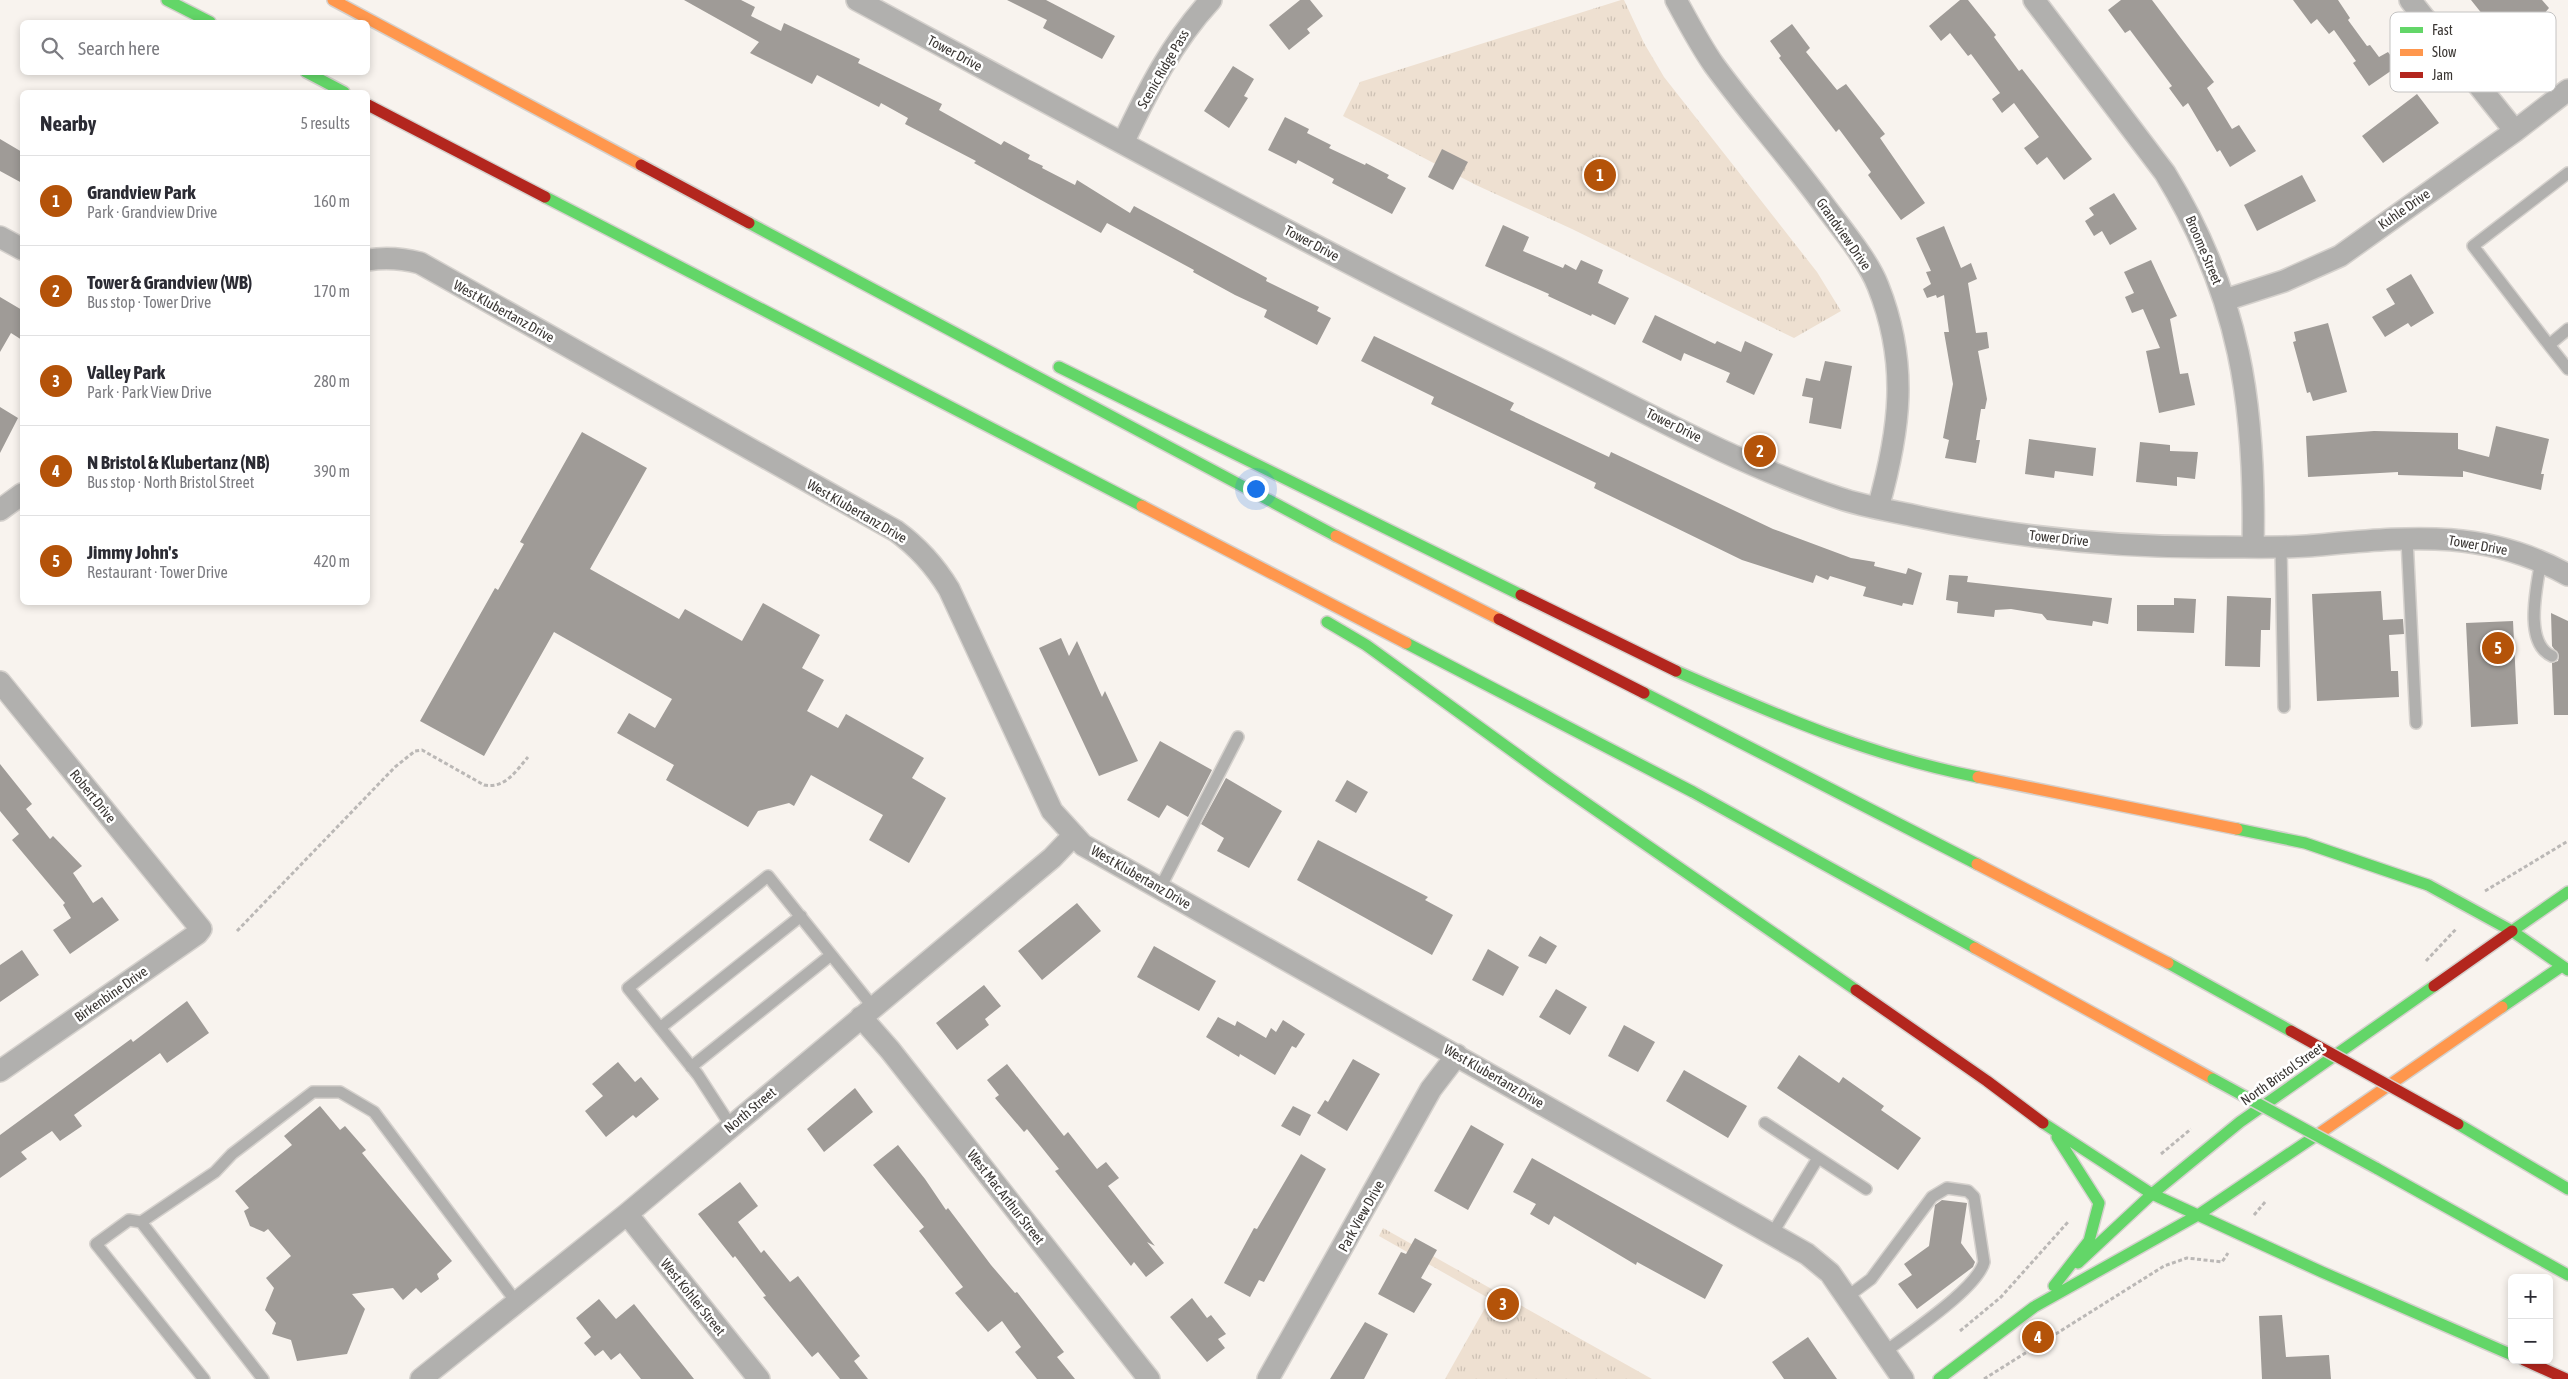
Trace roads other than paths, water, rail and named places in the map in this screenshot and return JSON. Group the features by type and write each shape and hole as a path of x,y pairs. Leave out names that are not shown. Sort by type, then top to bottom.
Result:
{"main road":[{"path":"166,0 206,20"},
{"path":"334,0 1300,517 2122,938 2458,1124 2568,1189"},
{"path":"312,75 340,90"},
{"path":"370,106 1029,450 1693,792 2568,1275"},
{"path":"833,268 968,326"},
{"path":"1048,362 1656,662 1798,724 1893,757 1957,774 2210,822 2305,843 2428,885 2512,931 2566,966"},
{"path":"1029,450 1245,573"},
{"path":"1317,616 1366,645 1552,779 1987,1081 2053,1131 2152,1194 2322,1272 2508,1353"},
{"name":"North Bristol Street","path":"1943,1378 2034,1307 2152,1194 2240,1122 2568,892"},
{"name":"North Bristol Street","path":"2034,1307 2198,1215 2566,966"},
{"path":"2053,1131 2099,1203 2089,1242 2054,1286"},
{"path":"2533,1364 2566,1379"}],"street":[{"name":"Tower Drive","path":"857,0 1413,297 1745,461 1840,498 1979,529 2099,543 2281,547 2380,538 2448,538 2510,549 2541,560 2568,575"},
{"name":"Scenic Ridge Pass","path":"1123,143 1165,61 1190,22 1211,0"},
{"name":"Grandview Drive","path":"1676,0 1713,64 1814,191 1853,244 1878,285 1895,343 1900,388 1897,428 1878,508"},
{"name":"Broome Street","path":"2034,0 2165,173 2183,202 2214,267 2237,337 2247,389 2254,497 2253,547"},
{"path":"2410,0 2420,12"},
{"name":"Kuhle Drive","path":"2225,300 2284,281 2340,256 2515,131 2568,90"},
{"path":"2484,92 2515,131"},
{"path":"0,237 20,248"},
{"name":"West Klubertanz Drive","path":"370,260 386,257 420,263 896,532 914,544 938,572 949,589 1052,811 1083,844 1807,1254 1823,1268 1847,1297 1903,1379"},
{"path":"0,510 20,495"},
{"name":"Robert Drive","path":"0,682 186,910"},
{"name":"North Street","path":"421,1379 627,1214 1052,858 1074,835"},
{"name":"Birkenbine Drive","path":"0,1072 198,934 201,929 186,910"},
{"name":"West Mac Arthur Street","path":"867,1012 890,1050 1149,1379"},
{"name":"Park View Drive","path":"1268,1379 1431,1089 1457,1055"},
{"name":"West Kohler Street","path":"627,1214 759,1379"}],"lane":[{"path":"2568,173 2473,246 2568,370"},
{"path":"2549,345 2568,329"},
{"path":"2406,539 2416,723"},
{"path":"2281,547 2284,707"},
{"path":"2541,560 2534,607 2535,628 2538,644 2545,653 2552,656"},
{"path":"1160,888 1238,737"},
{"path":"732,1126 691,1067 628,988 768,876 831,955 867,1012"},
{"path":"660,1028 800,916"},
{"path":"691,1067 831,955"},
{"path":"141,1222 215,1172 232,1154 313,1092 340,1092 374,1112 517,1303"},
{"path":"1765,1123 1866,1189"},
{"path":"1772,1234 1818,1158"},
{"path":"1847,1297 1871,1279 1932,1197 1948,1188 1968,1191 1974,1197 1984,1262 1982,1272 1957,1297 1885,1352"},
{"path":"204,1379 96,1244 129,1220 141,1222 263,1379"}],"place":[{"name":"Grandview Park","path":"1600,175"},
{"name":"Tower & Grandview (WB)","path":"1760,451"},
{"name":"Jimmy John's","path":"2498,648"},
{"name":"Valley Park","path":"1503,1304"},
{"name":"N Bristol & Klubertanz (NB)","path":"2038,1337"}]}
